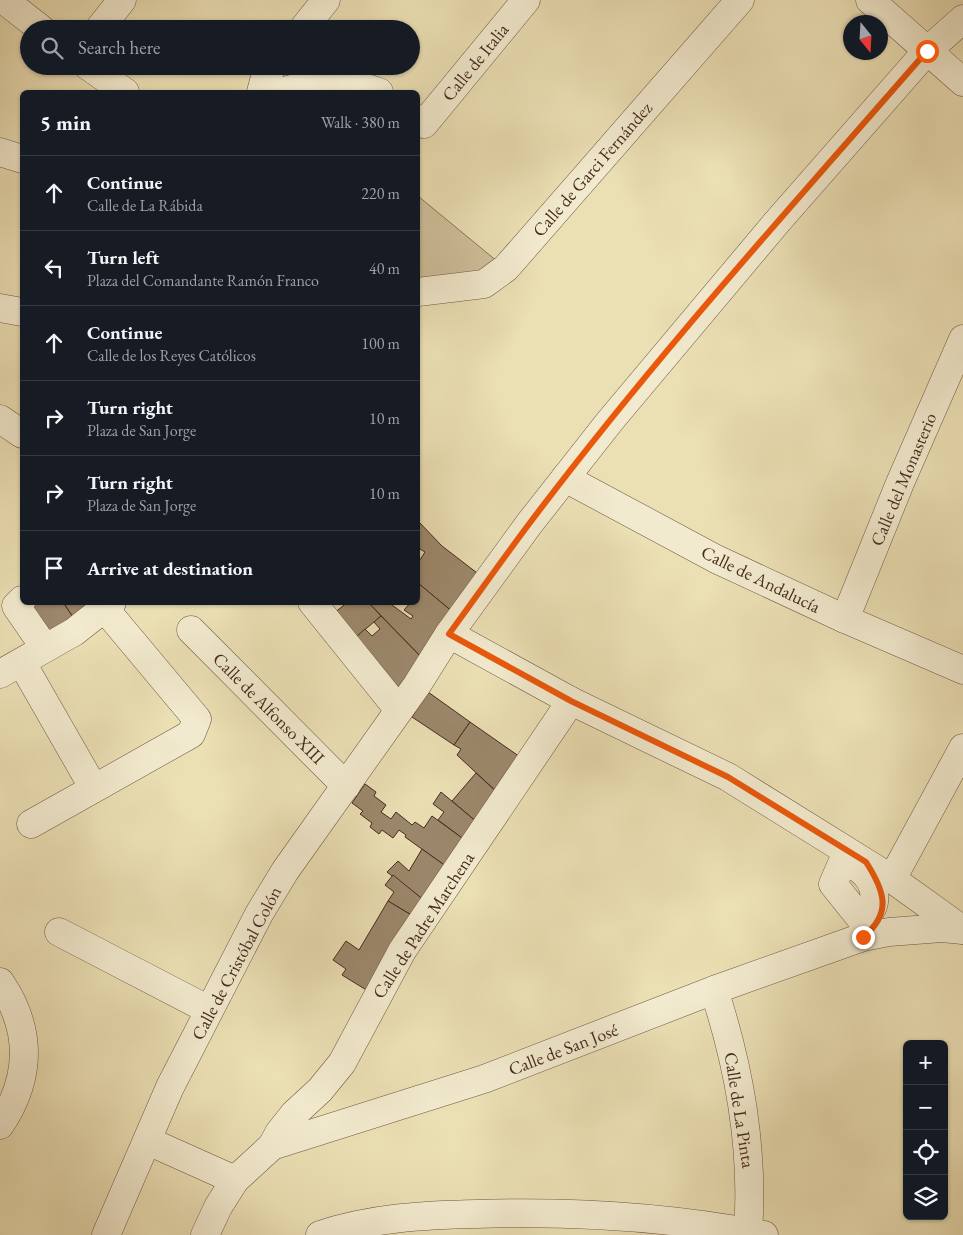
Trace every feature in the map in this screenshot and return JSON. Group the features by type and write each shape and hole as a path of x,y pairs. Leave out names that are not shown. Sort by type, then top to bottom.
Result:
{"street":[{"path":"4,0 29,20"},
{"path":"106,20 122,0"},
{"path":"310,20 326,0"},
{"name":"Calle de Italia","path":"421,122 526,0"},
{"name":"Calle de Garci Fernández","path":"420,292 484,284 506,268 740,0"},
{"path":"870,0 963,99"},
{"name":"Calle de Cristóbal Colón","path":"106,1235 170,1087 259,914 286,871 398,709 417,685 449,634 565,478 716,294 922,56 963,19"},
{"path":"922,56 963,82"},
{"path":"101,75 122,90"},
{"path":"262,90 266,75"},
{"path":"286,90 312,82 333,82 372,90"},
{"path":"0,152 20,159"},
{"path":"0,308 20,312"},
{"name":"Calle del Monasterio","path":"845,619 908,465 963,339"},
{"path":"0,419 20,433"},
{"name":"Calle de Andalucía","path":"565,478 716,559 845,619 963,670"},
{"path":"20,602 16,606 46,648"},
{"path":"314,605 398,709"},
{"path":"31,824 191,734 197,719 109,606 46,648 11,668 94,787"},
{"name":"Calle de Alfonso XIII","path":"191,630 346,786"},
{"path":"449,634 571,701 728,777 866,862 963,930"},
{"name":"Calle de Padre Marchena","path":"272,1146 279,1132 294,1114 320,1090 342,1063 402,951 571,701"},
{"path":"892,879 963,748"},
{"path":"862,928 874,927 881,916 884,899 879,882 866,862"},
{"name":"Calle de San José","path":"205,1235 218,1207 235,1180 252,1162 272,1146 484,1079 714,990 862,928 889,932 942,928 963,930"},
{"path":"59,932 209,1010"},
{"path":"0,982 13,1002 21,1022 25,1044 24,1066 18,1090 0,1125"},
{"name":"Calle de La Pinta","path":"714,990 732,1051 746,1128 756,1233"},
{"path":"148,1141 235,1180"},
{"path":"320,1235 388,1218 503,1213 588,1214 700,1231 756,1233"}],"shaded area":[{"path":"420,198 498,262 480,275 420,283"}],"building":[{"path":"420,523 442,546 481,576 454,613 420,585 420,560 425,552 420,549"},
{"path":"420,585 454,613 422,658 371,605 392,605 411,619 413,616 404,610 408,605 420,605"},
{"path":"32,605 65,605 73,617 47,632"},
{"path":"65,605 92,605 73,617"},
{"path":"344,605 371,605 381,616 355,638 334,613"},
{"path":"381,616 422,658 400,687 396,688 355,638 365,629 372,636 380,629 374,622"},
{"path":"428,692 470,722 454,745 412,717"},
{"path":"470,722 523,759 499,794 457,755 461,749 454,745"},
{"path":"476,773 499,794 478,823 452,801"},
{"path":"365,784 376,792 374,796 386,805 381,812 391,819 396,812 412,825 415,822 424,828 432,816 465,840 447,867 405,837 406,835 399,830 393,838 382,830 379,834 370,827 372,823 360,814 363,811 352,803"},
{"path":"441,792 478,823 465,840 438,820 444,812 433,804"},
{"path":"422,849 447,867 425,901 387,872 398,861 409,871"},
{"path":"393,875 425,901 413,916 388,901 394,892 385,885"},
{"path":"388,901 413,916 368,991 342,975 346,969 333,960 346,941 359,950"}],"route":[{"path":"863,937 874,927 881,916 884,899 879,882 866,862 728,777 571,701 449,634 529,524 610,421 777,222 927,51"}]}
